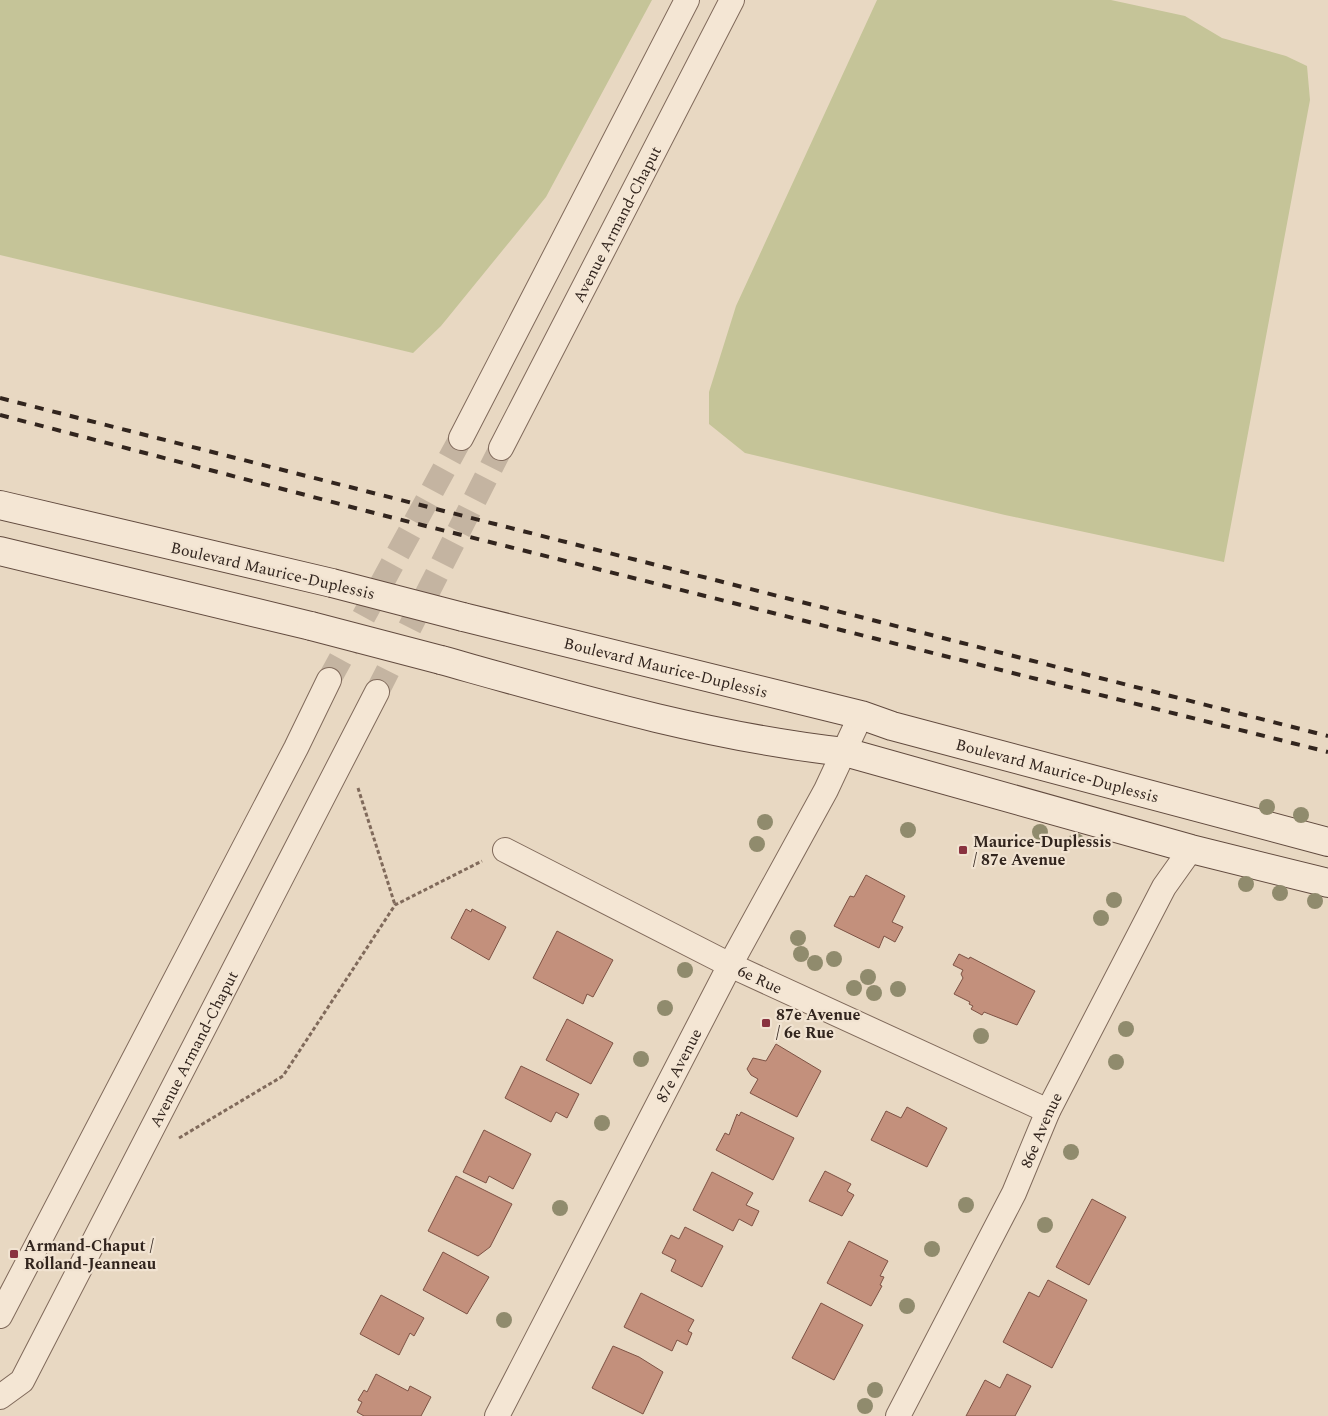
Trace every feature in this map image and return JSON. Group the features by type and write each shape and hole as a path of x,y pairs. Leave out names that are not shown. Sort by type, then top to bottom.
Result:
{"street":[{"path":"461,438 687,0"},
{"name":"Avenue Armand-Chaput","path":"502,448 732,0"},
{"name":"Boulevard Maurice-Duplessis","path":"1,509 332,583 861,715 901,729 1328,842"},
{"path":"0,551 311,626 583,700 787,746 845,752 1191,849 1328,883"},
{"path":"0,1316 287,766 329,680"},
{"name":"Avenue Armand-Chaput","path":"0,1397 22,1381 377,692"},
{"name":"87e Avenue","path":"497,1416 730,965 845,752 861,715"},
{"name":"86e Avenue","path":"898,1416 1014,1193 1048,1111 1164,887 1191,849"},
{"name":"6e Rue","path":"505,850 730,965 1048,1111"}],"path":[{"path":"346,750 395,905"},
{"path":"176,1140 283,1076 395,905 505,850"}],"green space":[{"path":"0,0 652,0 546,197 441,326 413,353 0,255"},
{"path":"877,0 1111,0 1185,16 1222,38 1286,56 1307,66 1310,100 1224,562 1005,515 745,453 709,424 709,392 736,306"}],"building":[{"path":"866,875 905,896 892,922 903,927 895,942 884,936 879,948 834,926 850,896 854,897"},
{"path":"466,909 471,912 472,909 506,927 489,960 451,938"},
{"path":"557,931 613,960 593,997 587,994 583,1004 533,978"},
{"path":"959,954 969,959 970,957 1035,991 1017,1025 984,1012 982,1015 971,1009 973,1006 969,1004 970,1002 954,994 963,978 961,974 963,970 953,965"},
{"path":"567,1019 613,1043 591,1084 546,1060"},
{"path":"776,1044 821,1071 797,1117 750,1093 758,1079 751,1075 747,1069 753,1058 766,1061"},
{"path":"521,1066 579,1094 567,1118 556,1112 551,1122 505,1098"},
{"path":"907,1107 947,1128 927,1167 871,1140 886,1111 901,1118"},
{"path":"741,1112 794,1138 773,1180 716,1150 725,1133 729,1135 737,1114 739,1116"},
{"path":"484,1130 531,1154 513,1189 489,1176 486,1183 463,1172"},
{"path":"825,1171 851,1184 847,1191 854,1195 842,1216 809,1201"},
{"path":"712,1172 753,1193 746,1205 759,1211 752,1226 739,1219 733,1231 693,1210"},
{"path":"456,1176 512,1204 490,1247 478,1256 428,1231"},
{"path":"1092,1199 1126,1217 1089,1285 1056,1267"},
{"path":"685,1227 723,1246 702,1287 671,1271 676,1260 662,1253 671,1235 679,1239"},
{"path":"849,1241 888,1261 880,1276 884,1277 880,1285 882,1286 871,1306 827,1283"},
{"path":"443,1252 489,1277 467,1314 423,1290"},
{"path":"1048,1280 1087,1300 1052,1368 1003,1342 1029,1292 1039,1297"},
{"path":"641,1293 694,1320 688,1331 692,1333 687,1345 677,1340 672,1351 624,1327"},
{"path":"381,1295 424,1318 414,1336 410,1333 399,1355 360,1334"},
{"path":"821,1303 863,1325 834,1380 792,1358"},
{"path":"613,1346 639,1357 663,1372 643,1414 592,1388"},
{"path":"376,1374 408,1391 410,1386 431,1397 421,1416 364,1416 357,1412 362,1402 358,1400 364,1390 367,1392"},
{"path":"1007,1374 1031,1386 1015,1416 966,1416 985,1380 1000,1388"}],"tunnel":[{"path":"329,680 461,438"},
{"path":"377,692 501,448"}],"railway":[{"path":"0,398 1328,736"},
{"path":"0,415 378,514 1328,752"}],"place":[{"name":"Maurice-Duplessis / 87e Avenue","path":"963,850"},
{"name":"87e Avenue / 6e Rue","path":"766,1023"},
{"name":"Armand-Chaput / Rolland-Jeanneau","path":"14,1254"}]}
